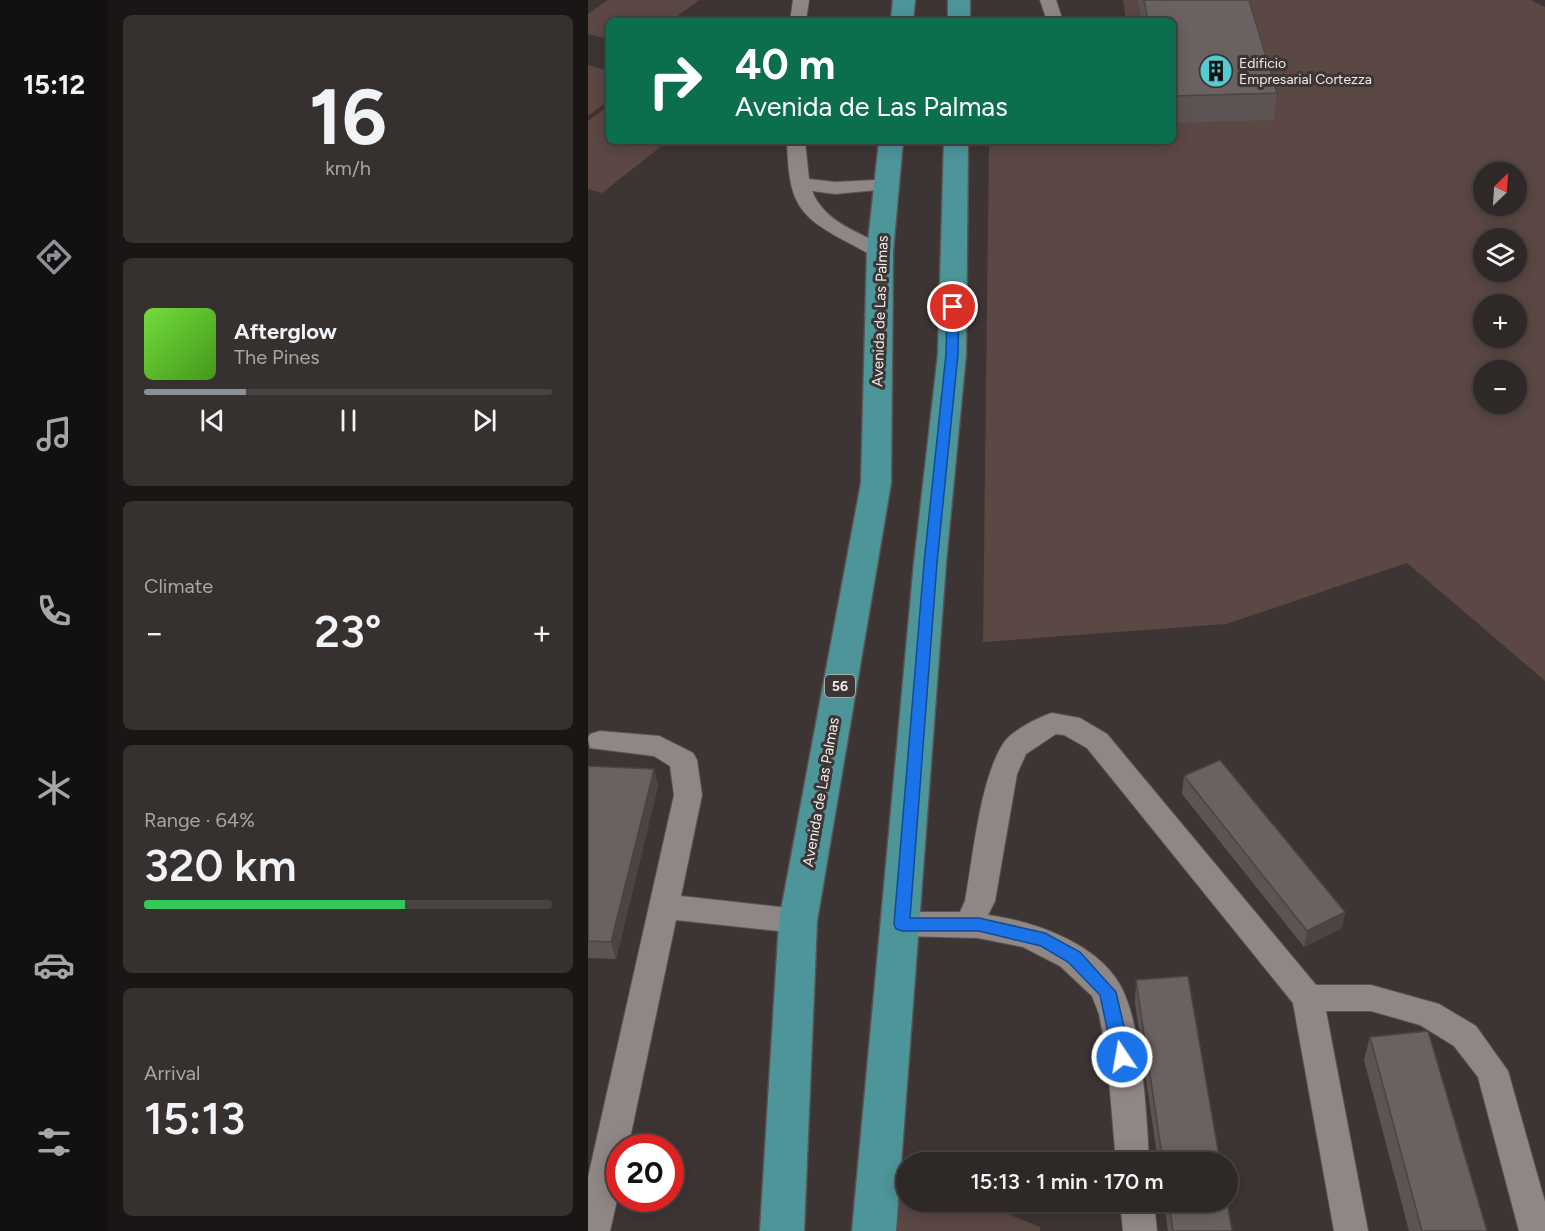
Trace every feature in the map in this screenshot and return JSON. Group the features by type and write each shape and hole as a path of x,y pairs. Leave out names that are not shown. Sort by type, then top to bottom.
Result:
{"main road":[{"path":"902,18 904,0"},
{"path":"959,18 960,0"},
{"name":"Avenida de Las Palmas","path":"782,1231 798,921 876,483 880,251 891,144"},
{"path":"874,1231 902,924 930,563 952,354 956,144"}],"lane":[{"path":"1048,0 1054,18"},
{"path":"796,144 798,184 802,198 816,217 880,251"},
{"path":"798,184 835,188 888,183"},
{"path":"969,924 980,901 992,822 1003,774 1016,747 1052,723 1070,725 1097,741 1308,998 1351,1231"},
{"path":"593,1231 688,795 683,760 659,746 600,741"},
{"path":"664,907 798,921"},
{"path":"902,924 969,924 1045,940 1074,957 1108,992 1122,1057 1132,1152"},
{"path":"1308,998 1371,998 1428,1014 1465,1036 1492,1071 1536,1231"},
{"path":"1138,1212 1140,1231"}],"shaded area":[{"path":"608,0 699,0 675,18 606,18 606,38 588,34 588,14"},
{"path":"1123,0 1531,0 1545,7 1545,681 1407,563 1226,624 983,642 989,144 1176,144 1176,18 1126,18"},
{"path":"588,65 606,70 606,102 588,116"},
{"path":"606,108 606,144 664,144 602,193 588,189 588,121"},
{"path":"897,1212 1003,1212 1040,1227 1040,1231 898,1231"}],"building":[{"name":"Edificio Empresarial Cortezza","path":"1144,0 1249,0 1277,93 1176,96 1176,18 1147,18"},
{"path":"1220,760 1345,912 1307,931 1184,776"},
{"path":"588,766 654,769 611,942 588,941"},
{"path":"1188,976 1218,1152 1162,1152 1136,980"},
{"path":"1428,1031 1487,1231 1422,1231 1370,1037"},
{"path":"1170,1212 1229,1212 1232,1231 1173,1231"}],"place":[{"name":"Edificio Empresarial Cortezza","path":"1216,71"}],"route":[{"path":"953,307 952,354 930,563 902,924 979,925 1045,940 1074,957 1108,992 1122,1057"}]}
